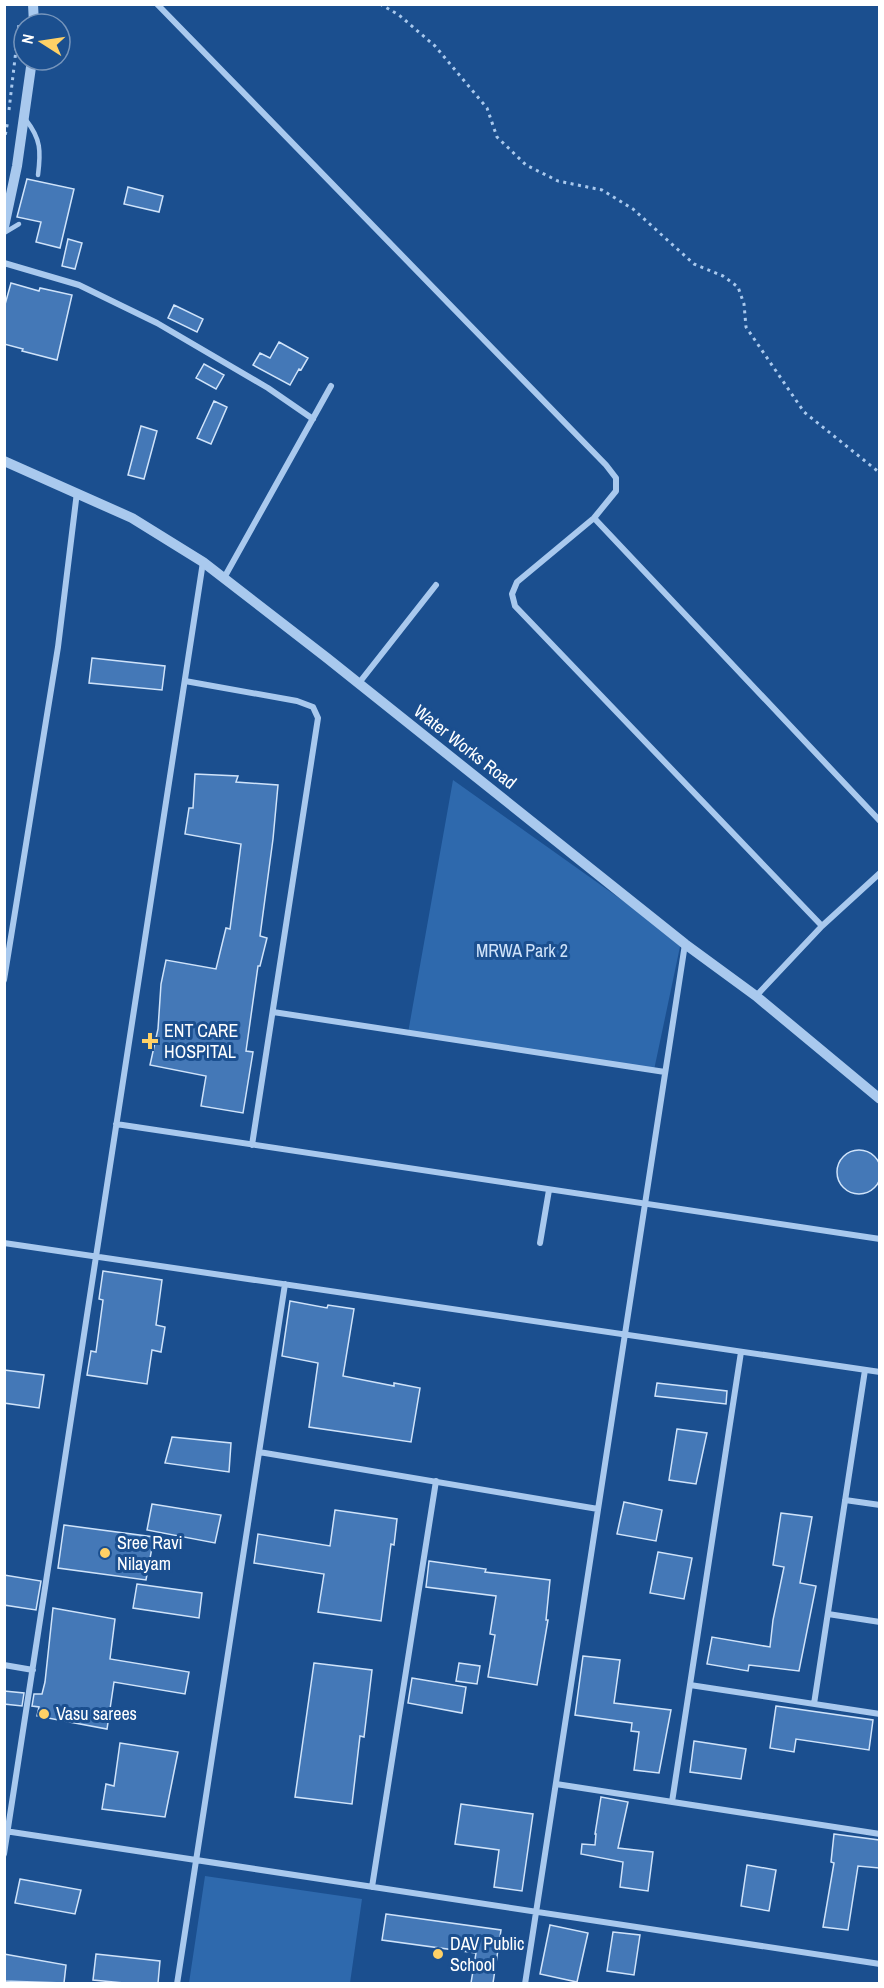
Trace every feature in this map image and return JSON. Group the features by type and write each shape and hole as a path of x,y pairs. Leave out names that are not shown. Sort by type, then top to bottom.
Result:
{"street":[{"path":"157,4 606,465 616,478 616,491 594,518 517,582 512,594 515,606 822,926"},
{"path":"4,227 17,166 30,72"},
{"path":"4,263 79,285 157,323 268,388 313,419"},
{"path":"224,578 331,386"},
{"name":"Water Works Road","path":"4,460 132,518 203,562 359,683 685,944 756,996 879,1099"},
{"path":"4,980 58,647 77,492"},
{"path":"594,518 879,821"},
{"path":"4,1854 203,562"},
{"path":"359,683 436,585"},
{"path":"185,681 297,701 313,707 318,718 252,1145"},
{"path":"756,996 822,926 879,873"},
{"path":"525,1983 685,944"},
{"path":"273,1012 665,1072"},
{"path":"117,1124 879,1239"},
{"path":"540,1244 549,1190"},
{"path":"4,1243 879,1372"},
{"path":"177,1983 285,1284"},
{"path":"672,1802 741,1352"},
{"path":"814,1704 865,1370"},
{"path":"259,1452 598,1509"},
{"path":"372,1887 436,1481"},
{"path":"845,1500 879,1505"},
{"path":"828,1614 879,1622"},
{"path":"4,1665 33,1670"},
{"path":"690,1685 879,1714"},
{"path":"556,1784 879,1834"},
{"path":"6,1831 879,1964"}],"lane":[{"path":"24,117 39,141 38,175"},
{"path":"4,233 18,224"}],"path":[{"path":"380,4 399,15 435,46 488,108 497,137 526,165 558,181 602,190 633,209 694,264 723,276 738,287 744,304 746,327 804,412 879,473"},
{"path":"4,142 13,72"}],"green space":[{"name":"MRWA Park 2","path":"453,780 681,942 654,1070 408,1033"},
{"path":"205,1876 362,1899 350,1983 189,1983"}],"building":[{"path":"27,179 74,189 60,248 36,242 41,222 17,217"},
{"path":"128,187 163,196 159,212 124,204"},
{"path":"68,239 82,243 75,269 62,266"},
{"path":"11,283 39,291 40,288 72,295 57,360 4,344 4,308"},
{"path":"174,305 203,319 197,332 168,318"},
{"path":"279,342 308,358 290,385 253,365 260,353 270,358"},
{"path":"204,364 224,375 216,389 196,378"},
{"path":"214,401 227,407 211,444 197,438"},
{"path":"141,426 157,431 144,479 128,475"},
{"path":"92,658 165,666 162,690 89,683"},
{"path":"195,774 238,776 236,782 278,785 260,936 267,938 260,966 258,966 246,1051 253,1052 243,1113 201,1106 206,1076 150,1065 158,1029 161,984 166,960 216,969 226,928 230,929 241,844 185,834 189,808 193,808"},
{"path":"859,1150 874,1157 881,1172 874,1187 859,1194 844,1187 837,1172 844,1157"},
{"path":"103,1271 162,1280 156,1325 165,1327 161,1352 152,1350 147,1384 87,1375 91,1351 96,1352 103,1300 99,1299"},
{"path":"290,1301 327,1308 328,1305 354,1309 343,1376 394,1386 394,1383 420,1388 411,1442 309,1427 318,1363 282,1356"},
{"path":"4,1370 44,1375 39,1408 4,1403"},
{"path":"657,1383 727,1391 726,1404 655,1396"},
{"path":"677,1429 707,1433 696,1484 669,1480"},
{"path":"172,1437 231,1443 229,1472 165,1463"},
{"path":"624,1502 662,1510 656,1541 617,1534"},
{"path":"152,1504 221,1515 215,1543 147,1530"},
{"path":"335,1510 397,1519 394,1545 391,1544 381,1621 318,1612 324,1574 254,1563 258,1534 330,1546"},
{"path":"781,1513 812,1517 800,1583 816,1586 799,1671 749,1665 748,1671 707,1664 712,1637 770,1647 784,1567 773,1565"},
{"name":"Sree Ravi Nilayam","path":"64,1525 154,1537 146,1580 58,1568"},
{"path":"658,1552 692,1558 684,1599 650,1593"},
{"path":"429,1561 486,1569 485,1572 550,1580 546,1620 548,1620 537,1685 488,1677 495,1635 490,1634 496,1596 426,1587"},
{"path":"4,1575 41,1581 36,1610 4,1605"},
{"path":"137,1584 202,1593 199,1618 133,1608"},
{"path":"53,1608 115,1619 110,1659 189,1672 185,1694 114,1682 107,1729 37,1716 39,1707 32,1706 34,1694 42,1694 45,1682"},
{"path":"583,1656 620,1660 614,1703 671,1710 659,1773 634,1770 639,1732 631,1731 632,1723 575,1715"},
{"path":"314,1663 372,1670 364,1737 360,1736 352,1804 295,1797"},
{"path":"459,1663 480,1666 477,1684 456,1681"},
{"path":"412,1678 466,1687 462,1713 408,1703"},
{"path":"4,1691 24,1693 22,1706 4,1704"},
{"path":"776,1706 873,1720 869,1750 796,1739 794,1752 770,1748"},
{"path":"694,1741 746,1749 741,1779 690,1772"},
{"path":"120,1743 178,1752 165,1817 102,1809 106,1784 114,1786"},
{"path":"601,1797 628,1802 618,1848 653,1852 648,1891 620,1887 623,1862 581,1854 582,1844 595,1845"},
{"path":"461,1804 533,1814 522,1891 494,1887 499,1850 455,1844"},
{"path":"834,1834 879,1840 879,1868 858,1866 848,1930 823,1927 834,1863 831,1862"},
{"path":"747,1865 776,1870 769,1911 741,1906"},
{"path":"20,1879 81,1890 75,1914 15,1903"},
{"path":"386,1914 501,1930 493,1983 471,1983 476,1953 382,1940"},
{"path":"550,1925 588,1933 577,1982 540,1974"},
{"path":"613,1932 640,1935 634,1975 607,1971"},
{"path":"4,1954 66,1965 64,1983 4,1981"},
{"path":"96,1954 160,1961 158,1983 93,1980"}],"place":[{"name":"ENT CARE HOSPITAL","path":"150,1041"},
{"name":"Sree Ravi Nilayam","path":"105,1553"},
{"name":"Vasu sarees","path":"44,1714"},
{"name":"DAV Public School","path":"438,1954"}]}
